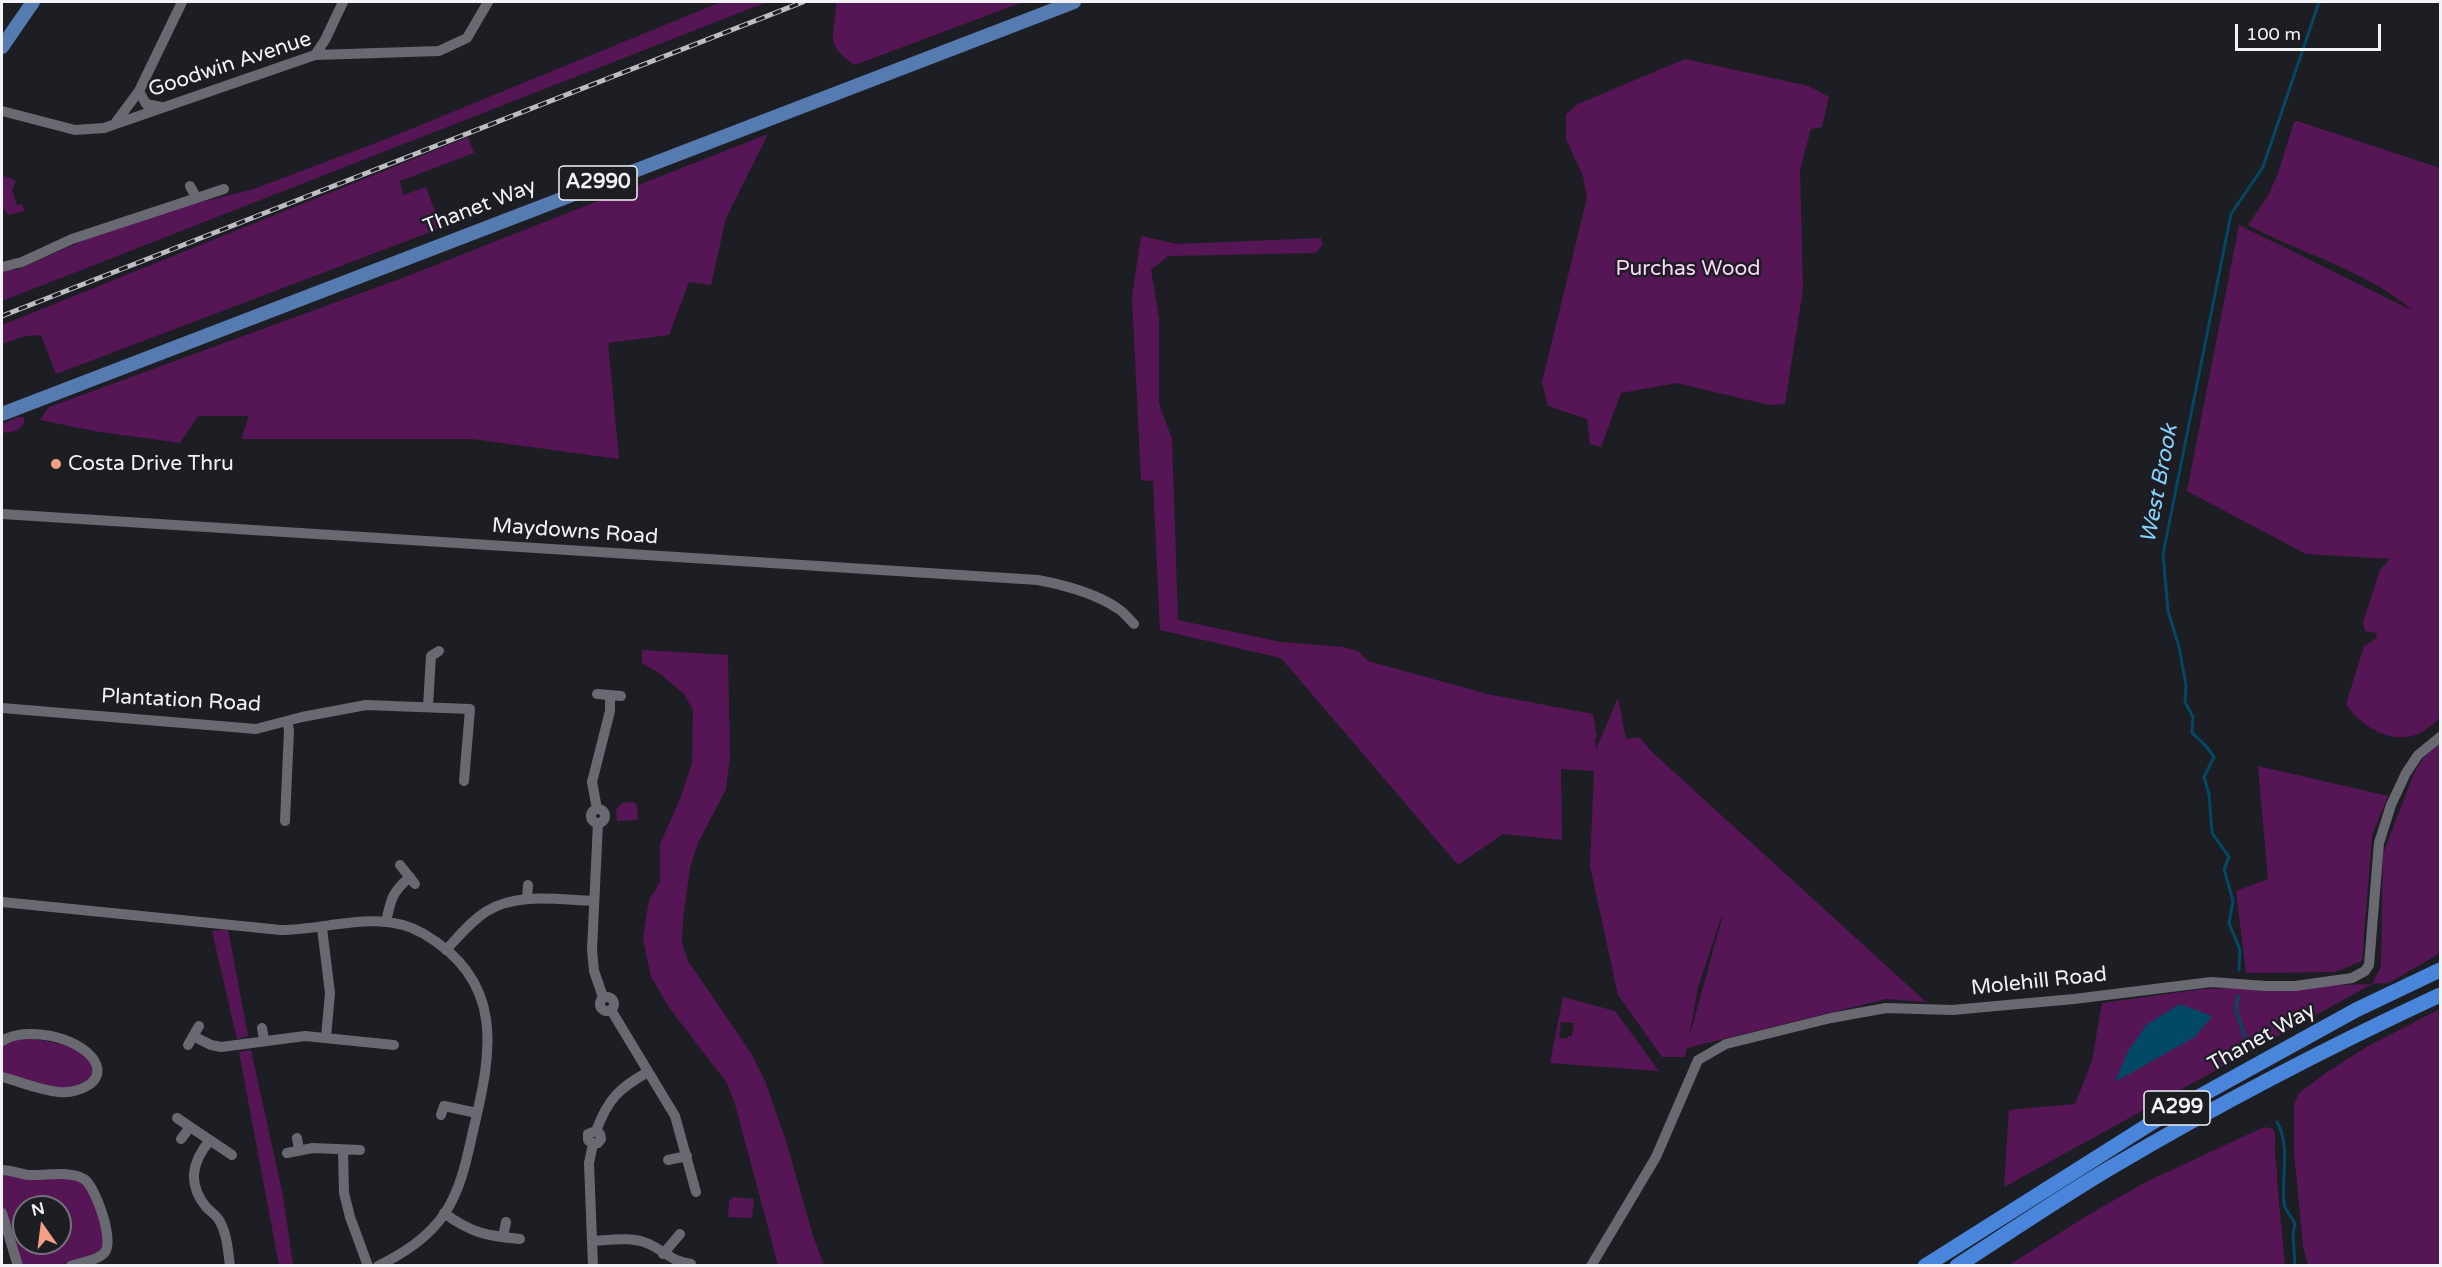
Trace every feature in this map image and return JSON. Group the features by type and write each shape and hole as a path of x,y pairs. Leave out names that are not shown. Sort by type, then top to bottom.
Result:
{"highway":[{"name":"Thanet Way","path":"1925,1266 2153,1122 2356,1010 2440,970"},
{"name":"Thanet Way","path":"1957,1266 2108,1170 2181,1127 2367,1029 2440,995"}],"main road":[{"path":"2,47 33,2"},
{"name":"Thanet Way","path":"2,414 1074,2"}],"street":[{"path":"116,123 139,91 182,2"},
{"path":"315,55 325,40 343,2"},
{"name":"Goodwin Avenue","path":"2,111 75,130 104,128 315,55 439,51 467,38 488,2"},
{"path":"139,91 146,104 161,107"},
{"path":"190,186 196,197"},
{"path":"2,267 22,262 72,239 224,189"},
{"name":"Maydowns Road","path":"2,514 1038,580 1063,585 1117,608 1134,624"},
{"path":"428,706 431,656 439,651"},
{"path":"597,694 616,695 592,782 597,809 591,817 598,823 593,960 596,979 603,997 599,1002 600,1008 605,1011 611,1010 675,1116 696,1192"},
{"name":"Plantation Road","path":"2,708 256,729 366,705 470,709 464,781"},
{"path":"285,821 289,730 287,721"},
{"name":"Molehill Road","path":"1591,1266 1656,1157 1698,1060 1726,1044 1886,1008 1952,1010 2074,999 2211,982 2295,986 2352,978 2365,971 2369,965 2379,843 2391,806 2406,773 2418,755 2440,737"},
{"path":"386,922 390,900 396,889 413,881 400,865"},
{"path":"527,899 528,885"},
{"path":"446,950 468,926 488,910 507,903 527,899 594,901"},
{"path":"2,902 281,930 322,928 354,922 386,922 423,933 446,950 458,962 477,989 488,1025 487,1064 477,1113 460,1182 444,1213 417,1243 378,1266"},
{"path":"322,928 330,993 326,1037"},
{"path":"262,1028 264,1040"},
{"path":"2,1041 27,1034 58,1038 70,1042 88,1054 97,1066 94,1082 88,1086 62,1093 2,1077"},
{"path":"194,1036 220,1047 288,1037 326,1037 394,1045"},
{"path":"593,1266 589,1163 593,1144 598,1143 601,1139 600,1134 596,1131 605,1109 617,1092 648,1072"},
{"path":"441,1115 444,1106 477,1113"},
{"path":"177,1118 232,1155"},
{"path":"181,1139 190,1127"},
{"path":"297,1138 299,1150"},
{"path":"210,1140 198,1154 193,1170 196,1188 205,1205 220,1221 230,1266"},
{"path":"287,1153 313,1148 360,1150"},
{"path":"342,1150 344,1194 368,1266"},
{"path":"668,1160 687,1156"},
{"path":"2,1170 27,1175 70,1175 85,1179 91,1185 109,1243 105,1252 97,1258 71,1266"},
{"path":"2,1213 18,1266"},
{"path":"444,1213 473,1232 520,1239"},
{"path":"503,1237 506,1222"},
{"path":"663,1254 680,1234"},
{"path":"593,1241 642,1241 651,1244 673,1260 691,1264"}],"green space":[{"path":"721,2 767,2 2,301 2,270 17,270 91,237 188,205 251,190 389,138"},
{"path":"836,2 1023,2 855,65 834,44"},
{"name":"Purchas Wood","path":"1685,59 1809,86 1829,97 1822,127 1811,129 1800,169 1803,289 1785,404 1769,405 1677,383 1621,393 1601,447 1590,444 1587,419 1548,406 1542,382 1587,198 1583,176 1566,139 1566,114 1578,104"},
{"path":"2297,121 2440,168 2440,718 2424,731 2412,736 2393,736 2374,730 2358,718 2346,704 2364,646 2376,639 2377,633 2365,631 2363,622 2380,570 2390,559 2306,554 2187,491 2239,225 2413,311 2375,284 2354,273 2248,225 2268,196 2278,173 2294,122"},
{"path":"768,134 726,218 711,285 689,282 669,335 608,343 619,459 472,439 241,439 249,416 198,416 180,443 94,431 40,420 49,407 405,277"},
{"path":"468,137 474,153 400,181 403,195 426,187 441,228 56,374 41,335 25,336 2,344 2,325"},
{"path":"2,175 16,181 12,190 17,205 22,204 25,211 8,215 2,209"},
{"path":"1141,236 1177,244 1321,238 1322,245 1316,253 1168,256 1151,270 1159,318 1159,404 1172,439 1178,620 1281,642 1343,647 1358,651 1368,661 1487,694 1593,714 1597,738 1595,738 1596,749 1618,698 1626,739 1639,737 1652,752 1926,1002 1886,999 1687,1048 1685,1057 1662,1057 1618,995 1590,866 1594,771 1561,769 1562,840 1503,834 1458,865 1281,658 1160,630 1153,481 1141,480 1132,297","holes":["1723,915 1689,1038 1698,987"]},
{"path":"18,417 24,417 24,424 16,431 2,433 2,424"},
{"path":"642,650 728,655 730,758 726,789 698,843 690,868 682,943 688,961 751,1053 765,1081 824,1265 778,1265 735,1104 727,1083 671,1010 651,977 643,938 649,900 660,882 660,844 681,797 692,762 693,710 684,694 658,672 642,663"},
{"path":"2440,742 2440,953 2389,983 2372,984 2381,966 2383,854 2414,773 2425,756"},
{"path":"2258,766 2388,796 2372,835 2362,961 2335,972 2246,973 2236,891 2268,879"},
{"path":"633,802 637,805 638,820 617,821 616,810 622,803"},
{"path":"228,929 248,1036 237,1039 212,931"},
{"path":"2372,984 2004,1187 2009,1110 2075,1104 2092,1061 2102,1003 2203,989"},
{"path":"1563,997 1615,1011 1659,1071 1550,1063","holes":["1561,1022 1574,1023 1572,1036 1568,1036 1567,1039 1559,1038"]},
{"path":"2440,1009 2440,1265 2308,1265 2303,1246 2294,1151 2294,1105 2299,1093 2368,1046"},
{"path":"19,1038 68,1046 80,1052 88,1059 92,1068 90,1079 65,1090 2,1075 2,1045"},
{"path":"251,1050 283,1196 293,1265 279,1265 239,1052"},
{"path":"2264,1127 2273,1129 2275,1135 2285,1265 2009,1265 2144,1183"},
{"path":"2,1174 72,1178 89,1186 106,1237 104,1247 84,1258 64,1264 21,1265 18,1255 72,1255 72,1195 12,1195 12,1237 2,1205"},
{"path":"733,1197 754,1199 752,1218 728,1217 729,1201"}],"water":[{"path":"2180,1004 2212,1016 2195,1037 2115,1082 2128,1051 2147,1024"}],"waterway":[{"name":"West Brook","path":"2239,970 2240,950 2229,923 2233,901 2224,869 2229,857 2212,833 2209,794 2204,777 2214,757 2192,733 2193,717 2185,702 2186,685 2179,647 2168,611 2163,554 2231,214 2263,167 2319,2"},
{"name":"West Brook","path":"2238,996 2236,1010 2245,1037"},
{"name":"West Brook","path":"2277,1122 2285,1151 2284,1203 2295,1224 2293,1234 2295,1266"}],"railway":[{"path":"2,316 803,2"}],"place":[{"name":"Costa Drive Thru","path":"56,464"}]}
